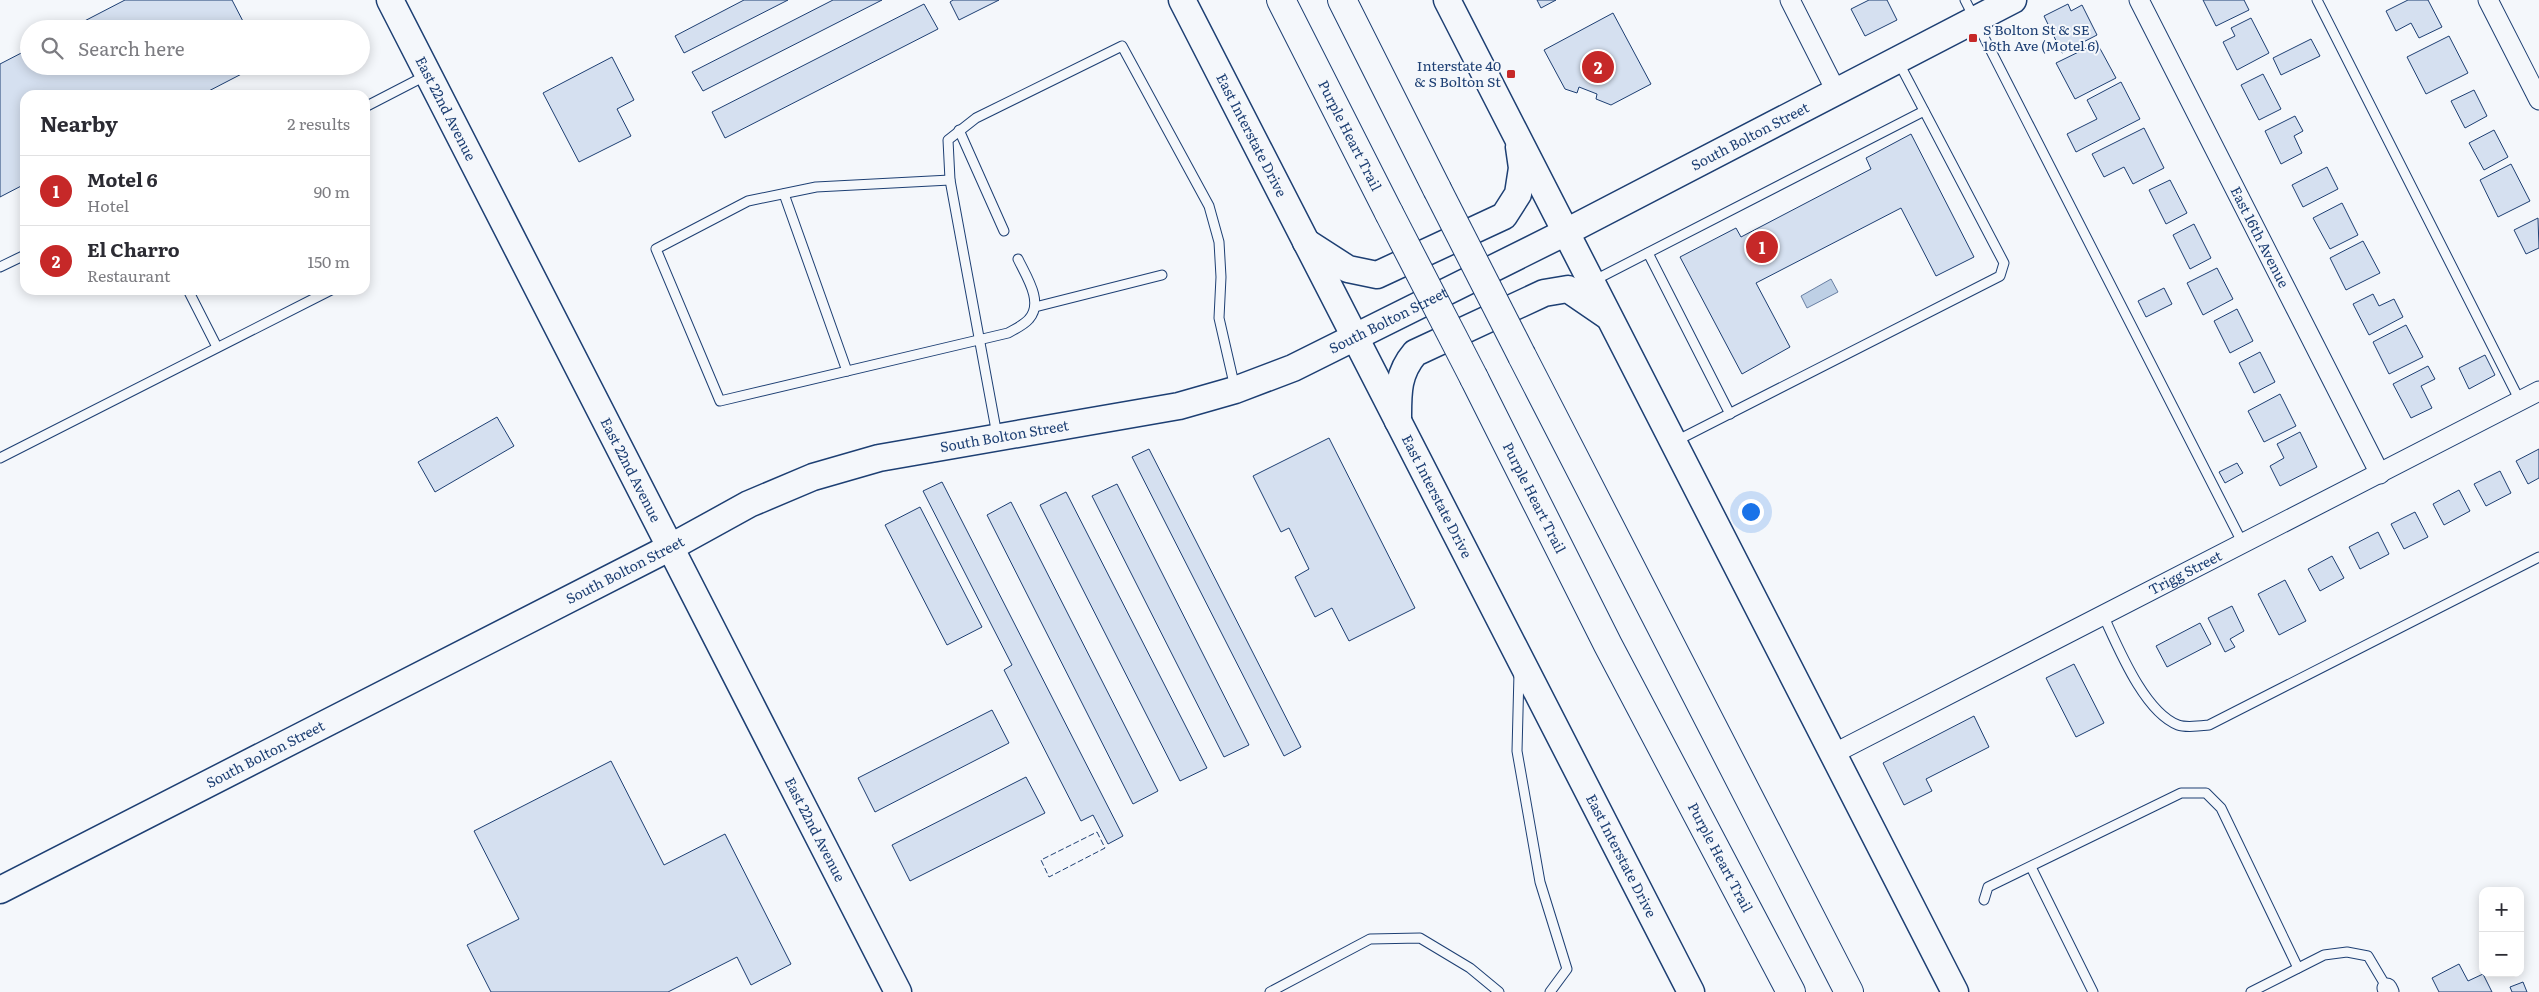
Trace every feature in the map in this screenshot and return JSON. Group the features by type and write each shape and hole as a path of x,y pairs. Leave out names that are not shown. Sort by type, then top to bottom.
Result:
{"highway":[{"name":"Purple Heart Trail","path":"1281,0 1608,645 1791,992"},
{"path":"1342,0 1522,356 1849,992"}],"main road":[{"name":"East 22nd Avenue","path":"390,0 898,992"},
{"name":"East Interstate Drive","path":"1182,0 1691,992"},
{"path":"1446,0 1955,992"},
{"name":"South Bolton Street","path":"0,890 671,547 749,504 813,477 879,458 1179,406 1235,390 1293,368 1355,339 1566,232 1897,60 1970,10 2013,0"},
{"path":"1305,241 1348,269 1377,275 1504,216 1518,194 1522,168 1518,140"},
{"path":"1398,424 1398,392 1404,366 1416,353 1544,293 1568,289 1609,317"}],"street":[{"path":"1790,0 1836,91"},
{"name":"East 16th Avenue","path":"2139,0 2380,474"},
{"path":"2488,0 2539,100"},
{"name":"Trigg Street","path":"1833,754 2539,391"}],"lane":[{"path":"2317,0 2520,401"},
{"path":"1970,10 2243,544"},
{"path":"998,437 978,340 950,180 948,140 958,130 976,118 1122,46 1208,206 1219,242 1221,277 1220,318 1235,390"},
{"path":"1673,443 2000,276 2004,263 1897,60"},
{"path":"370,104 428,74"},
{"path":"1591,282 1924,111"},
{"path":"958,130 1004,231"},
{"path":"950,180 816,187 748,201 656,249 720,401 1008,333 1029,319 1035,307 1033,291 1018,259"},
{"path":"784,194 847,371"},
{"path":"1648,253 1730,414"},
{"path":"0,267 20,257"},
{"path":"1035,307 1162,275"},
{"path":"191,295 218,347"},
{"path":"0,458 321,295"},
{"path":"2103,615 2127,667 2158,712 2179,726 2209,725 2539,557"},
{"path":"1519,658 1518,751 1540,882 1567,970 1550,992"},
{"path":"1984,900 1988,887 2181,794 2206,793 2221,808 2298,968"},
{"path":"2032,867 2094,992"},
{"path":"1270,992 1370,939 1420,938 1470,968 1499,992"},
{"path":"2252,992 2324,955 2347,952 2368,956 2388,990"}],"water":[{"path":"1831,279 1838,292 1807,308 1801,296"}],"building":[{"path":"125,0 232,0 242,20 86,20"},
{"path":"744,0 788,0 684,53 675,36"},
{"path":"833,0 882,0 703,91 692,72"},
{"path":"953,0 999,0 959,20 950,2"},
{"path":"1537,0 1556,0 1541,8"},
{"path":"1869,0 1887,0 1897,20 1865,36 1851,9"},
{"path":"2203,0 2244,0 2249,10 2216,26"},
{"path":"2408,0 2428,0 2442,27 2419,38 2411,23 2396,31 2386,11"},
{"path":"924,4 938,29 725,138 712,112"},
{"path":"2068,4 2071,11 2082,5 2097,35 2062,53 2044,16"},
{"path":"1613,13 1651,84 1611,105 1596,99 1597,94 1579,87 1577,93 1565,89 1544,50"},
{"path":"2251,18 2269,53 2237,70 2223,42 2235,36 2231,28"},
{"path":"2449,36 2468,73 2426,94 2407,57"},
{"path":"2311,39 2320,56 2281,75 2273,58"},
{"path":"2097,43 2116,78 2075,99 2056,63"},
{"path":"20,54 20,75 240,75 211,90 20,90 20,187 0,197 0,64"},
{"path":"612,57 634,100 617,109 631,136 579,162 543,93"},
{"path":"2263,74 2281,109 2259,120 2241,85"},
{"path":"2121,82 2140,119 2076,152 2067,134 2097,119 2087,100"},
{"path":"2474,90 2487,116 2465,128 2451,101"},
{"path":"2295,116 2303,131 2294,136 2302,153 2281,164 2265,131"},
{"path":"2144,128 2164,168 2133,184 2124,167 2104,177 2092,154"},
{"path":"2494,130 2508,157 2484,170 2469,143"},
{"path":"1911,134 1974,257 1936,276 1901,208 1756,283 1790,347 1742,374 1680,257 1736,228 1741,237 1871,169 1866,158"},
{"path":"2511,164 2530,201 2498,217 2480,180"},
{"path":"2327,167 2338,189 2303,207 2292,185"},
{"path":"2170,180 2187,213 2166,224 2149,190"},
{"path":"2342,203 2358,235 2330,249 2313,218"},
{"path":"2538,218 2539,248 2526,254 2514,230"},
{"path":"2194,224 2211,258 2190,269 2173,235"},
{"path":"2363,241 2380,273 2346,290 2330,258"},
{"path":"2217,268 2233,299 2203,315 2187,283"},
{"path":"2164,288 2172,304 2146,317 2138,301"},
{"path":"2373,294 2379,306 2394,299 2403,317 2369,335 2353,304"},
{"path":"2237,309 2253,341 2230,353 2214,321"},
{"path":"2406,325 2423,357 2389,374 2373,342"},
{"path":"2260,352 2275,382 2254,393 2239,363"},
{"path":"2485,355 2495,375 2469,389 2459,368"},
{"path":"2428,366 2435,379 2421,386 2432,408 2411,418 2393,384"},
{"path":"2280,394 2296,426 2264,442 2248,411"},
{"path":"497,417 514,446 435,492 418,462"},
{"path":"2300,432 2317,467 2280,486 2270,466 2284,458 2277,444"},
{"path":"1329,438 1415,608 1349,641 1332,608 1315,617 1295,577 1309,569 1289,528 1281,532 1253,476"},
{"path":"1149,449 1301,747 1284,756 1132,457"},
{"path":"2539,449 2539,478 2528,484 2516,461"},
{"path":"2237,463 2243,473 2225,483 2219,472"},
{"path":"2500,471 2511,493 2486,506 2474,484"},
{"path":"942,482 1123,836 1108,844 1093,815 1081,821 1004,670 1012,665 923,491"},
{"path":"1117,484 1249,745 1224,757 1092,496"},
{"path":"2459,490 2470,511 2444,525 2433,504"},
{"path":"1066,492 1207,768 1180,781 1040,505"},
{"path":"1011,502 1158,791 1133,804 987,515"},
{"path":"920,507 982,627 947,645 885,525"},
{"path":"2415,512 2428,537 2404,549 2391,524"},
{"path":"2378,532 2389,554 2360,569 2349,547"},
{"path":"2332,556 2344,578 2320,591 2308,569"},
{"path":"2285,580 2306,621 2279,635 2258,594"},
{"path":"2232,606 2244,631 2230,639 2235,647 2225,652 2208,618"},
{"path":"2200,623 2211,644 2167,667 2156,646"},
{"path":"2074,664 2104,723 2076,737 2046,678"},
{"path":"992,710 1009,743 875,812 858,778"},
{"path":"1974,716 1989,747 1926,779 1932,791 1904,805 1883,763"},
{"path":"611,761 664,865 725,834 791,964 751,985 737,957 668,992 491,992 467,945 519,919 474,831"},
{"path":"1026,777 1045,813 910,881 892,845"},
{"path":"2459,964 2468,981 2479,976 2484,977 2492,992 2439,992 2432,978"},
{"path":"2523,982 2527,992 2512,992 2510,987"}],"fence":[{"path":"1097,832 1105,848 1049,877 1041,860 1097,832"}],"place":[{"name":"S Bolton St & SE 16th Ave (Motel 6)","path":"1973,38"},
{"name":"El Charro","path":"1598,67"},
{"name":"Interstate 40 & S Bolton St","path":"1511,74"},
{"name":"Motel 6","path":"1762,247"}]}
